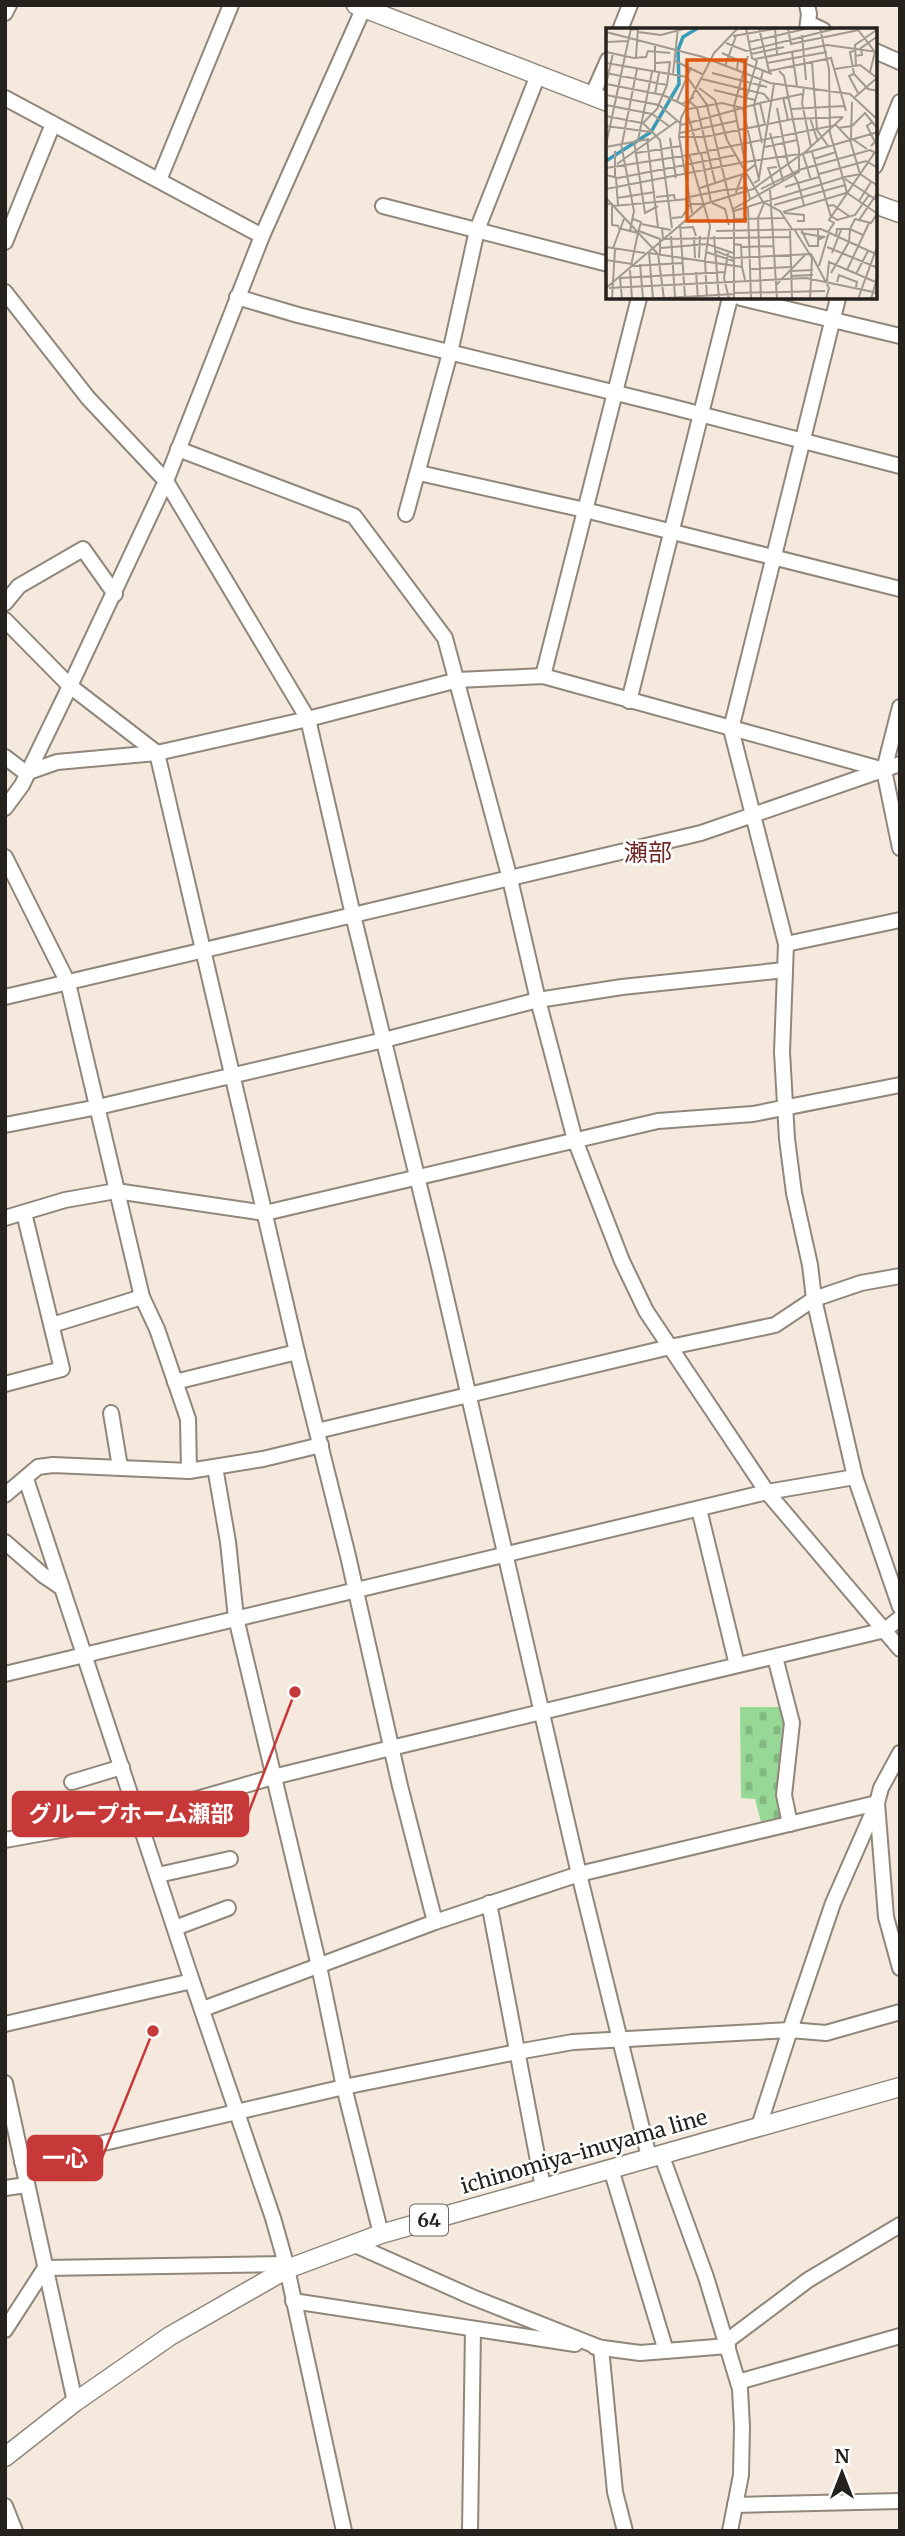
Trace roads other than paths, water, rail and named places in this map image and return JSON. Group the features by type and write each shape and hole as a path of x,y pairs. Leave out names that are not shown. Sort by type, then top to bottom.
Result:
{"main road":[{"path":"361,6 600,99"},
{"path":"877,205 900,213"},
{"name":"ichinomiya-inuyama line","path":"5,2457 75,2402 170,2336 286,2266 381,2234 900,2087"}],"street":[{"path":"5,13 9,5"},
{"path":"159,180 231,5"},
{"path":"621,28 630,5"},
{"path":"807,5 808,27"},
{"path":"5,808 22,785 115,594 166,481 262,236 361,6"},
{"path":"877,52 900,62"},
{"path":"600,99 606,66"},
{"path":"406,514 450,353 477,230 538,75"},
{"path":"5,98 262,236"},
{"path":"877,161 900,102"},
{"path":"5,242 53,124"},
{"path":"383,206 606,264"},
{"path":"5,292 88,398 166,481 308,719 579,1874 621,2041 655,2155 727,2344 738,2382 742,2427 741,2476 730,2531"},
{"path":"237,297 298,315 614,392 900,466"},
{"path":"543,676 639,299"},
{"path":"629,701 730,299"},
{"path":"745,299 900,336"},
{"path":"838,299 731,729 786,944 782,1052 784,1108 794,1193 810,1265 814,1299 855,1477 900,1606"},
{"path":"178,449 354,516 445,638 510,879 575,1140 622,1261 646,1311 767,1492 900,1649"},
{"path":"419,473 585,510 900,589"},
{"path":"5,604 19,586 83,549 115,594"},
{"path":"5,620 70,686 157,753 391,1748 435,1922"},
{"path":"26,773 57,762 157,753 308,719 458,680 543,676 884,770"},
{"path":"900,707 884,770 900,848"},
{"path":"5,757 26,773"},
{"path":"5,997 701,833 900,764"},
{"path":"5,857 68,983 142,1297 157,1329 188,1419 189,1471"},
{"path":"786,944 900,920"},
{"path":"5,1125 98,1107 384,1040 538,1000 622,987 785,970"},
{"path":"5,1218 65,1200 116,1191 265,1213 658,1121 753,1114 900,1085"},
{"path":"5,1384 62,1369 24,1213"},
{"path":"5,1495 38,1468 53,1465 189,1471 263,1459 319,1438 467,1394 775,1325 814,1299 861,1283 900,1276"},
{"path":"52,1325 142,1297"},
{"path":"175,1382 297,1352"},
{"path":"111,1413 120,1467"},
{"path":"215,1466 228,1542 236,1618 319,1966 344,2087 381,2234"},
{"path":"5,1674 767,1492 855,1477"},
{"path":"26,1479 273,2218 344,2531"},
{"path":"699,1509 737,1665"},
{"path":"5,1542 43,1576 62,1588"},
{"path":"5,1840 138,1816 273,1777 885,1630 900,1618"},
{"path":"775,1657 792,1723 784,1795 790,1824"},
{"path":"759,2126 833,1903 881,1788 900,1753"},
{"path":"72,1782 122,1767"},
{"path":"203,2009 435,1922 579,1874 877,1803"},
{"path":"877,1803 886,1917 900,1968"},
{"path":"158,1875 230,1860"},
{"path":"489,1903 543,2188"},
{"path":"175,1927 228,1908"},
{"path":"5,2024 192,1981"},
{"path":"22,2162 344,2087 573,2042 790,2030 826,2033 900,2012"},
{"path":"5,2083 75,2402"},
{"path":"611,2169 666,2351"},
{"path":"5,2188 27,2185"},
{"path":"293,2301 640,2353 727,2344 808,2280 900,2225"},
{"path":"353,2244 472,2297 601,2348"},
{"path":"45,2268 286,2266"},
{"path":"5,2330 45,2268"},
{"path":"470,2531 473,2329"},
{"path":"738,2382 900,2336"},
{"path":"601,2348 615,2493 625,2531"},
{"path":"735,2505 900,2501"},
{"path":"5,2506 15,2531"}],"place":[{"name":"グループホーム瀬部","path":"295,1692"},
{"name":"一心","path":"153,2031"}],"district":[{"name":"瀬部","path":"648,853"}]}
